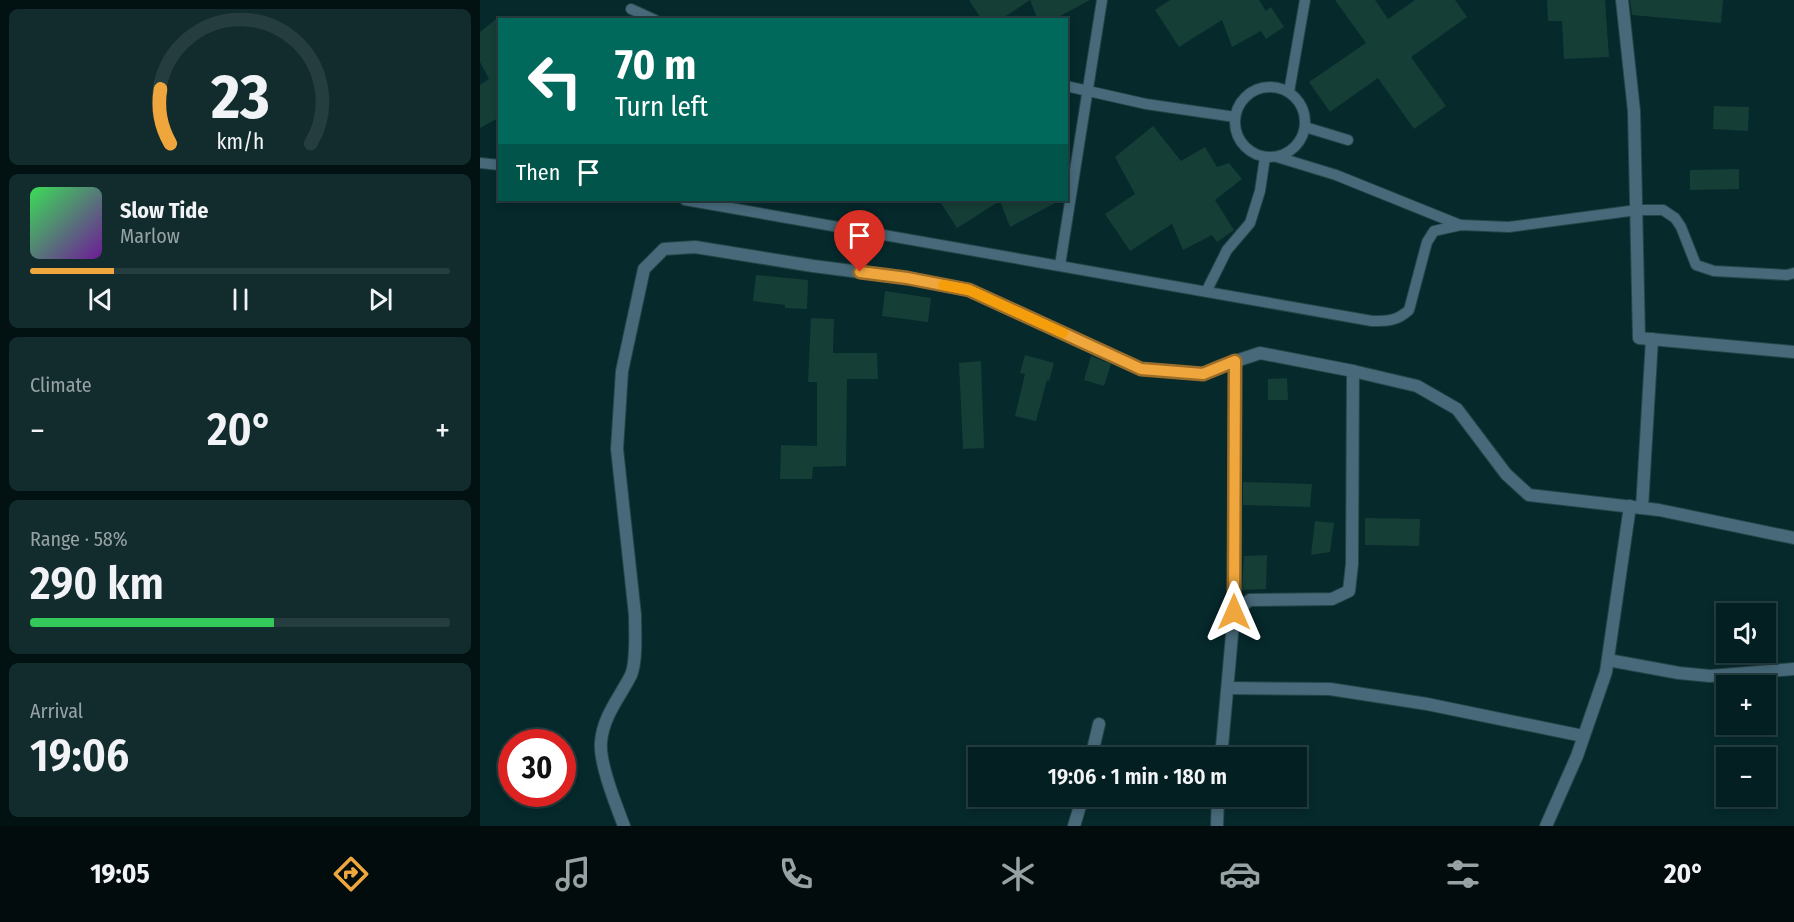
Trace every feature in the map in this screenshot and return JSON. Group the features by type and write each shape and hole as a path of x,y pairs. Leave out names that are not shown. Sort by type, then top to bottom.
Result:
{"street":[{"path":"1622,0 1634,111 1639,338 1794,352"},
{"path":"624,826 608,781 601,742 610,709 632,673 635,640 635,615 617,449 622,371 644,269 664,249 695,247 907,278 969,290 1141,369 1203,374 1260,353 1353,371 1417,387 1457,409 1506,474 1529,495 1636,507 1794,538"},
{"path":"1546,826 1584,736 1606,672 1636,507 1652,339"},
{"path":"1222,747 1234,612 1235,361"},
{"path":"1234,612 1250,600 1332,599 1349,591 1352,564 1353,371"},
{"path":"1608,660 1679,674 1710,676 1794,669"},
{"path":"1228,688 1330,689 1427,704 1584,736"},
{"path":"1094,747 1099,724"},
{"path":"1074,826 1080,807"},
{"path":"1217,826 1218,807"}],"lane":[{"path":"1060,265 1102,0"},
{"path":"1289,92 1305,0"},
{"path":"631,9 651,18"},
{"path":"1068,86 1146,104 1235,117"},
{"path":"1277,157 1291,151 1301,141 1305,127 1305,114 1299,101 1289,92 1276,87 1262,88 1249,94 1240,104 1235,117 1236,130 1242,143 1252,153 1265,157 1277,157 1336,175 1461,225"},
{"path":"1305,127 1348,140"},
{"path":"1207,290 1227,250 1250,223 1260,191 1265,157"},
{"path":"480,163 498,165"},
{"path":"691,201 1207,290 1372,321 1391,321 1401,317 1409,310 1427,242 1434,231 1461,225 1509,227 1637,210 1663,210 1675,218 1681,227 1696,265 1705,269 1787,275 1794,273"}],"building":[{"path":"969,0 1030,0 1003,18 981,18"},
{"path":"1030,0 1090,0 1057,18 1037,18"},
{"path":"1170,0 1259,0 1266,11 1271,7 1284,27 1266,39 1261,31 1232,47 1222,20 1179,47 1155,10"},
{"path":"1335,0 1375,0 1388,19 1415,0 1455,0 1467,17 1411,57 1446,106 1414,129 1378,78 1330,112 1309,82 1366,43"},
{"path":"1547,0 1605,0 1609,57 1564,59 1562,21 1548,21"},
{"path":"1630,0 1723,0 1721,23 1632,15"},
{"path":"500,16 498,18 498,118 480,128 480,85 489,79 480,62 480,32"},
{"path":"1714,106 1749,107 1748,131 1713,129"},
{"path":"1153,126 1181,161 1205,147 1217,167 1229,163 1242,179 1215,200 1234,230 1217,242 1212,235 1183,250 1172,224 1130,251 1105,214 1135,194 1115,157"},
{"path":"1739,169 1739,189 1690,190 1690,170"},
{"path":"940,201 1000,201 957,228"},
{"path":"1000,201 1059,201 1010,227"},
{"path":"756,275 808,280 807,309 785,308 785,305 753,301"},
{"path":"885,291 931,298 928,322 882,316"},
{"path":"811,318 834,319 833,353 877,353 878,379 847,379 846,466 813,467 812,479 780,479 781,445 817,446 817,382 808,382"},
{"path":"1025,355 1054,363 1036,421 1015,416 1025,374 1020,373"},
{"path":"1091,356 1111,364 1104,386 1084,380"},
{"path":"981,361 984,448 963,449 959,363"},
{"path":"1287,378 1288,400 1268,400 1268,379"},
{"path":"1243,482 1312,484 1310,507 1243,505"},
{"path":"1365,518 1420,519 1419,546 1365,545"},
{"path":"1315,521 1334,523 1330,552 1311,555"},
{"path":"1267,555 1266,589 1242,590 1244,556"}],"slow traffic":[{"path":"943,285 969,290 1063,333"}],"route":[{"path":"860,272 969,290 1141,369 1203,374 1235,361 1234,612"}]}
